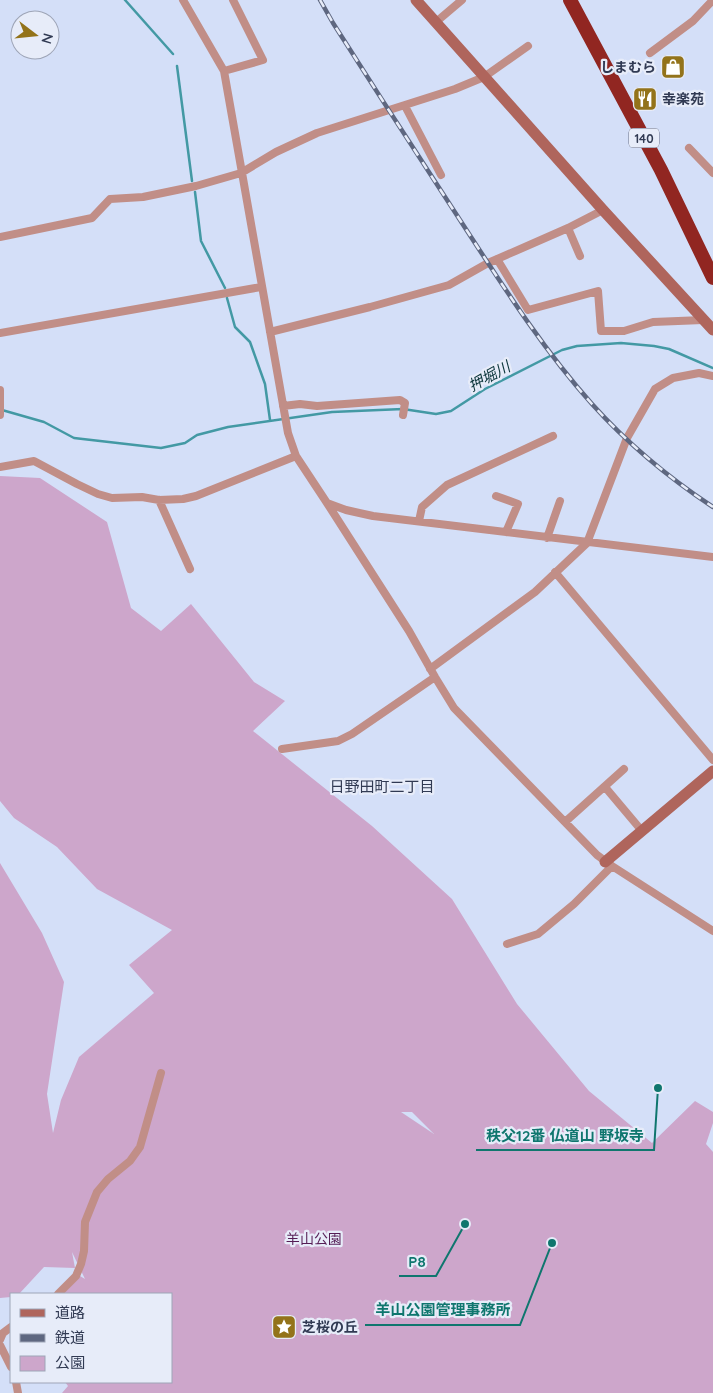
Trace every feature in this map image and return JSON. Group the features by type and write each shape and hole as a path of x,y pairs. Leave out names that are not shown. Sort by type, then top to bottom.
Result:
{"highway":[{"name":"140","path":"570,0 657,164 713,278"}],"street":[{"path":"183,0 224,71 288,433 296,456 409,631 454,708 608,864 713,931"},
{"path":"224,71 264,60 234,0"},
{"path":"416,0 602,210 713,330"},
{"path":"436,22 462,0"},
{"path":"650,52 693,21 713,0"},
{"path":"0,237 92,218 110,199 143,197 196,186 241,173 276,152 317,133 455,90 484,77 528,46"},
{"path":"405,106 441,175"},
{"path":"689,148 713,173"},
{"path":"270,332 449,285 497,259 568,228 602,210"},
{"path":"568,228 580,256"},
{"path":"497,259 528,310 598,291 601,331 624,331 653,322 703,320"},
{"path":"0,333 261,287"},
{"path":"430,669 535,592 587,543 627,438 655,389 673,378 699,373 713,376"},
{"path":"0,390 0,415"},
{"path":"283,406 300,404 317,406 400,400 404,404 403,415"},
{"path":"419,521 422,507 447,485 553,436"},
{"path":"0,467 34,461 98,494 112,498 142,497 158,500 183,499 196,496 296,456"},
{"path":"496,496 518,504 506,532"},
{"path":"158,500 190,569"},
{"path":"547,538 560,501"},
{"path":"327,503 346,510 373,516 713,557"},
{"path":"556,572 713,760"},
{"path":"282,749 338,741 352,734 435,677"},
{"path":"565,822 624,769"},
{"path":"507,944 538,934 574,904 608,864 642,831 713,771"},
{"path":"605,787 642,831"},
{"path":"59,1293 76,1276 81,1264 84,1251 85,1222 97,1192 130,1161 140,1147 161,1073"},
{"path":"0,1340 3,1333 10,1328"},
{"path":"0,1345 10,1365"}],"green space":[{"name":"羊山公園","path":"0,476 40,478 107,522 131,608 161,631 191,604 254,682 285,701 253,731 372,826 452,899 517,1004 589,1091 652,1143 695,1101 713,1112 713,1123 706,1144 713,1152 713,1393 62,1393 68,1386 66,1383 172,1383 172,1293 64,1293 80,1276 85,1279 72,1252 75,1268 44,1267 20,1293 10,1293 10,1297 0,1298 0,863 42,933 64,982 47,1094 53,1133 61,1100 79,1057 154,993 129,965 172,930 97,889 57,847 14,818 0,801","holes":["401,1112 412,1112 434,1134"]}],"waterway":[{"path":"125,0 173,54"},
{"path":"177,66 192,181"},
{"path":"195,192 201,241 225,288"},
{"path":"227,298 235,327 250,342 265,384 270,420"},
{"name":"押堀川","path":"2,410 44,422 74,438 161,448 185,443 197,435 228,427 332,412 403,409 436,414 451,411 485,389 562,350 577,346 621,343 654,346 669,349 713,368"}],"railway":[{"path":"320,0 491,267 556,360 592,404 634,446 680,484 713,507"}],"place":[{"name":"しまむら","path":"673,67"},
{"name":"幸楽苑","path":"645,99"},
{"name":"秩父12番 仏道山 野坂寺","path":"658,1088"},
{"name":"P8","path":"465,1224"},
{"name":"羊山公園管理事務所","path":"552,1243"},
{"name":"芝桜の丘","path":"284,1327"}],"district":[{"name":"日野田町二丁目","path":"382,786"}]}
